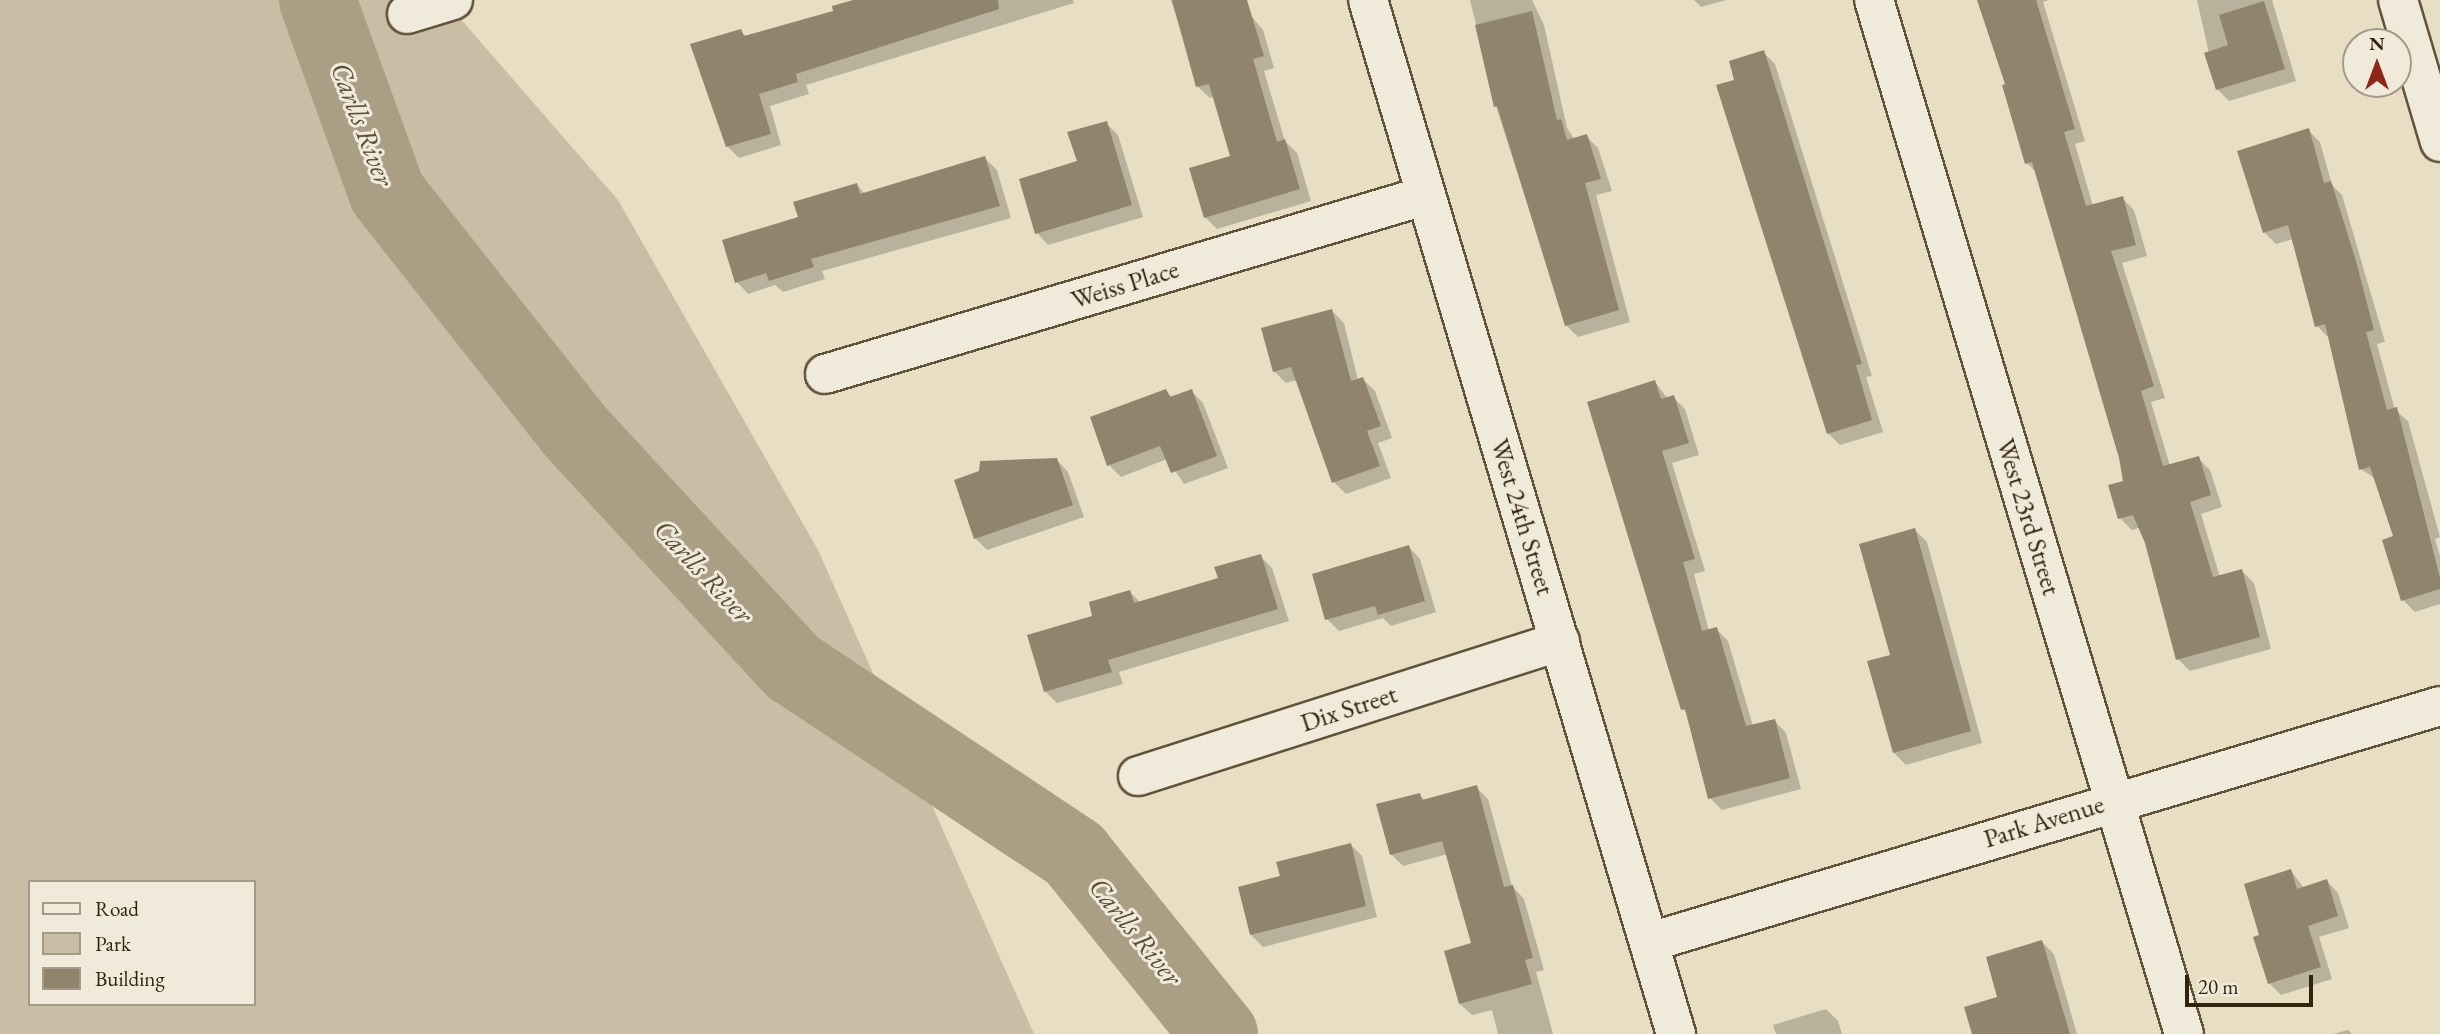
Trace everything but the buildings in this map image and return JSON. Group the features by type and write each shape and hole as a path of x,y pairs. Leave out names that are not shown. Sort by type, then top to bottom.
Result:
{"street":[{"path":"407,14 453,0"},
{"name":"West 24th Street","path":"1368,0 1424,196 1676,1034"},
{"name":"West 23rd Street","path":"1874,0 2184,1034"},
{"path":"2398,0 2440,142"},
{"name":"Weiss Place","path":"825,374 1424,196"},
{"name":"Dix Street","path":"1138,776 1560,641"},
{"name":"Park Avenue","path":"1650,942 2112,801 2440,706"}],"green space":[{"path":"0,0 444,0 618,200 818,550 1034,1034 0,1034"}],"waterway":[{"name":"Carlls River","path":"317,0 387,193 574,430 793,667 1074,854 1219,1034"}]}
